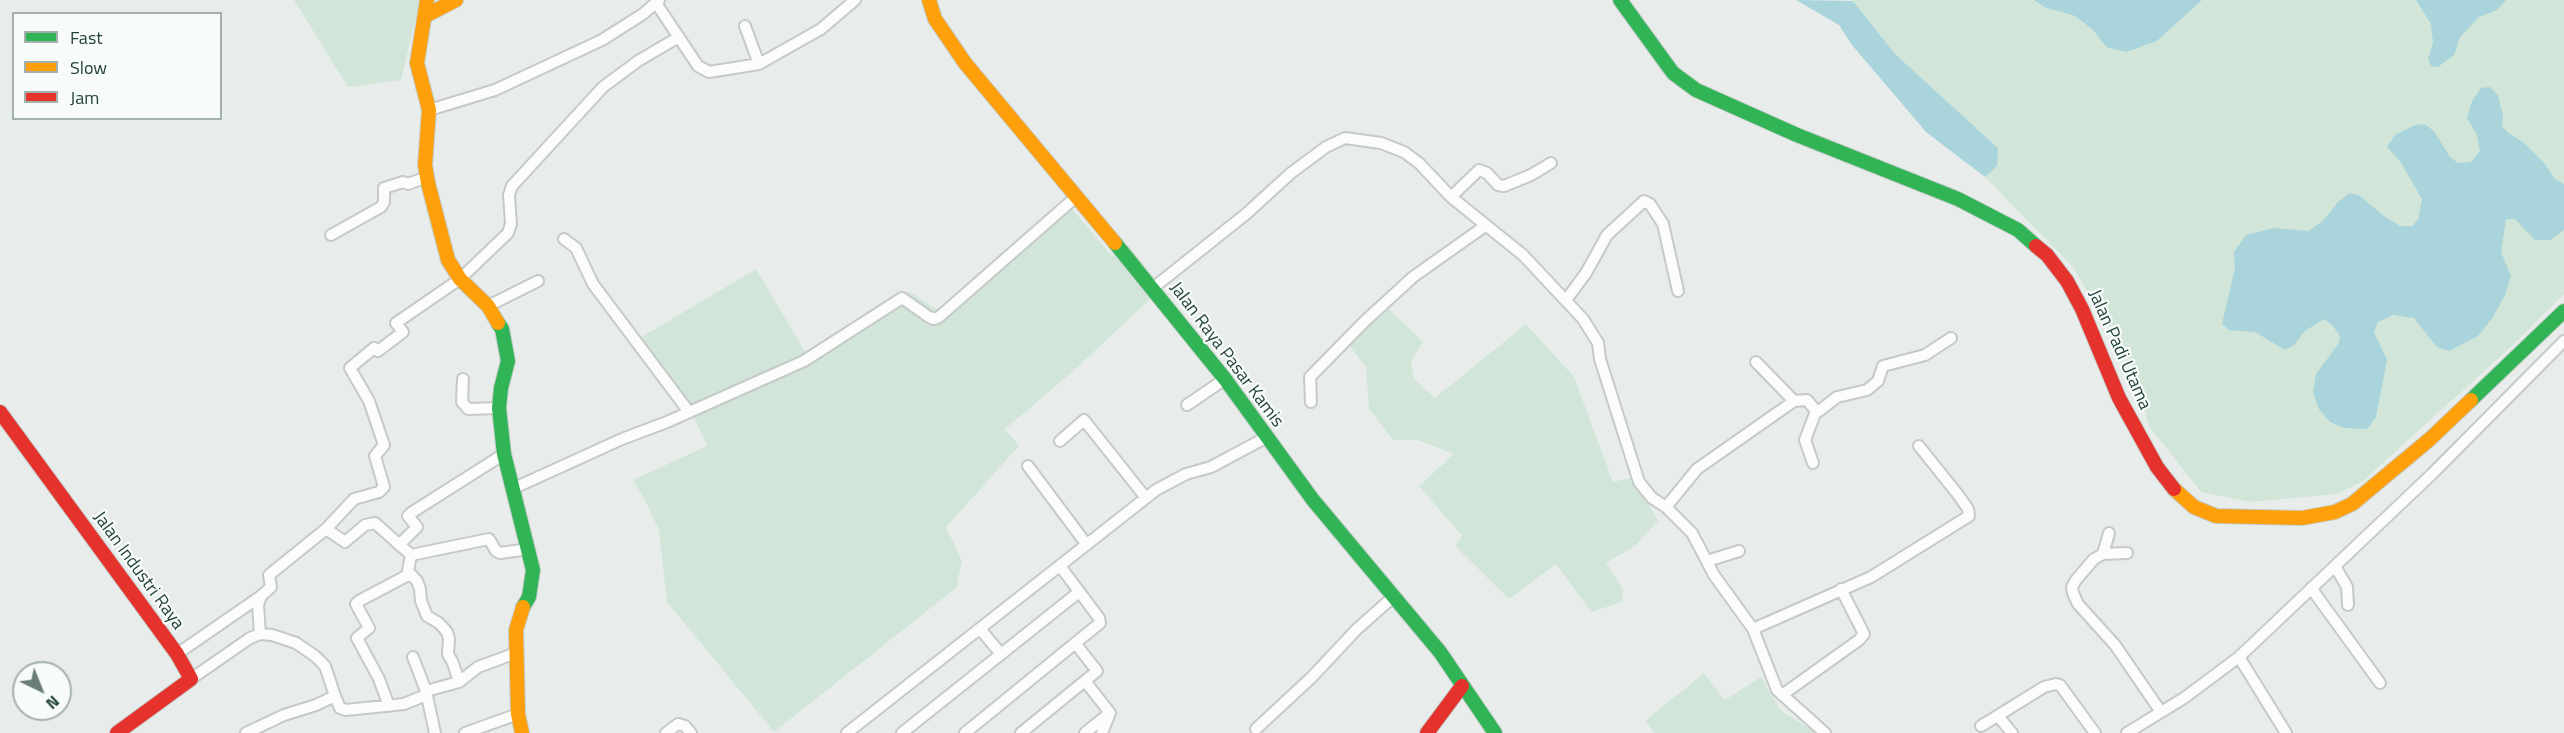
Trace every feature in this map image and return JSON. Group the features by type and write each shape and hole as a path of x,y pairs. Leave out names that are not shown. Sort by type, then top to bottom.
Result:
{"street":[{"path":"427,0 417,63 429,110 425,165 427,177 446,254 460,279 488,306 502,329 508,361 499,408 504,454 533,570 530,597 519,615 516,630 518,714 522,733"},
{"path":"425,16 456,0"},
{"path":"429,110 495,90 591,45 644,14 658,1 698,66 704,71 759,64 821,29 855,0"},
{"name":"Jalan Raya Pasar Kamis","path":"929,0 935,19 946,37 1225,379 1313,500 1440,652 1495,733"},
{"name":"Jalan Padi Utama","path":"1620,0 1673,73 1696,90 1797,135 1958,199 2018,230 2047,255 2067,281 2082,309 2119,398 2157,467 2175,490 2194,507 2216,516 2254,519 2302,518 2336,512 2352,504 2430,440 2564,311"},
{"path":"745,26 759,64"},
{"path":"177,654 270,590 269,575 326,529 354,499 379,492 384,487 375,456 384,443 369,401 350,368 374,348 378,351 403,332 396,322 460,279 511,229 509,195 512,186 556,135 584,109 603,87 638,61 679,37"},
{"path":"1153,288 1246,214 1291,173 1326,147 1345,138 1381,143 1404,152 1419,163 1451,197 1523,255 1566,300 1595,336 1600,359 1639,482 1652,498 1666,507 1692,533 1724,590 1753,629 1770,676 1782,695 1825,733"},
{"path":"1451,197 1479,170 1487,173 1498,185 1504,186 1531,175 1551,163"},
{"path":"332,235 382,206 384,188 403,182 408,184 427,177"},
{"path":"512,489 804,361 902,298 929,317 934,319 939,317 1077,196"},
{"path":"1566,300 1592,263 1607,235 1644,201 1650,204 1663,224 1678,291"},
{"path":"1311,402 1310,377 1364,322 1413,277 1485,226"},
{"path":"564,239 576,248 593,284 689,412"},
{"path":"488,306 538,281"},
{"path":"1813,463 1806,440 1816,411 1837,397 1867,390 1878,381 1879,372 1883,366 1925,355 1951,338"},
{"path":"2127,733 2239,657 2432,474 2564,341"},
{"path":"1756,362 1794,401"},
{"path":"463,379 462,402 468,409 499,408"},
{"path":"1187,405 1225,379"},
{"path":"1666,507 1697,469 1794,401 1807,400 1816,411"},
{"name":"Jalan Industri Raya","path":"0,412 177,654 191,679"},
{"path":"1060,441 1084,420 1146,498"},
{"path":"847,733 1146,498 1174,479 1210,467 1267,437"},
{"path":"1753,629 1871,577 1969,516 1968,509 1959,496 1919,446"},
{"path":"399,545 417,527 409,514 504,454"},
{"path":"1028,466 1087,545"},
{"path":"326,529 345,542 371,522 378,525 411,555"},
{"path":"2103,554 2109,533"},
{"path":"411,555 489,539 496,551 500,553 529,549"},
{"path":"1707,561 1738,551"},
{"path":"2127,553 2103,554 2094,559 2072,586 2074,597 2115,645 2161,712"},
{"path":"411,555 408,567 410,574 415,577 420,589 421,602 427,616 439,623 447,632 448,654 459,682"},
{"path":"965,733 1101,620 1060,566"},
{"path":"2335,566 2347,587 2348,605"},
{"path":"389,706 379,679 357,638 369,628 356,604 359,600 410,574"},
{"path":"2311,588 2380,683"},
{"path":"1782,695 1859,640 1864,634 1841,589"},
{"path":"902,733 1079,592"},
{"path":"260,634 257,614 261,596"},
{"path":"1256,729 1312,677 1357,629 1393,597"},
{"path":"980,629 1001,654"},
{"path":"117,733 250,638 260,634 272,634 296,644 315,656 329,674 335,696 342,709 389,706 459,682 478,667 516,653"},
{"path":"1021,733 1097,671 1075,643"},
{"path":"413,657 426,693 435,733"},
{"path":"2239,657 2286,733"},
{"path":"1085,681 1110,713"},
{"path":"1981,726 2044,687 2060,685 2095,733"},
{"path":"1427,733 1462,686"},
{"path":"246,733 284,715 316,705 335,696"},
{"path":"1085,733 1110,713"},
{"path":"1102,733 1110,713"},
{"path":"465,733 518,714"},
{"path":"1998,716 2012,733"},
{"path":"666,733 678,724 685,726 691,733"}],"green space":[{"path":"294,0 420,0 401,80 348,87"},
{"path":"1852,0 2034,0 2044,7 2075,16 2093,30 2106,47 2157,41 2202,0 2564,0 2564,294 2514,344 2363,481 2337,494 2251,502 2201,492 2149,426 2130,361 2072,266 1985,177 1997,166 1997,147 1895,54"},
{"path":"1066,202 1112,256 1129,246 1162,288 1071,373 1005,429 1019,446 946,527 962,561 956,588 774,732 667,602 659,530 633,480 707,446 690,408 635,341 756,269 808,357 909,291 938,311"},
{"path":"1389,309 1423,342 1411,361 1414,379 1435,398 1526,324 1574,377 1613,482 1633,477 1658,521 1635,546 1606,563 1623,589 1622,602 1591,612 1556,564 1509,599 1455,546 1462,536 1419,486 1454,454 1417,440 1393,440 1369,409 1366,367 1348,344"},
{"path":"1704,673 1725,700 1761,677 1781,711 1817,733 1655,733 1645,721"}],"water":[{"path":"1796,0 1853,1 1895,54 1998,148 1997,166 1985,177 1926,132 1852,45 1839,25"},
{"path":"2034,0 2202,0 2157,41 2126,52 2106,47 2093,30 2075,16 2044,7"},
{"path":"2416,0 2506,0 2497,10 2479,17 2460,37 2454,55 2438,67 2431,66 2428,59 2433,43 2431,24"},
{"path":"2490,87 2498,95 2503,116 2502,126 2508,133 2523,142 2544,163 2555,179 2564,184 2564,230 2550,240 2535,240 2515,219 2506,219 2501,252 2511,276 2505,295 2493,317 2478,336 2449,351 2437,347 2414,318 2393,315 2378,322 2374,332 2387,360 2376,417 2367,429 2344,428 2330,422 2319,409 2313,392 2316,374 2339,343 2340,336 2324,319 2305,331 2294,345 2285,350 2255,332 2229,330 2222,324 2235,268 2234,252 2246,235 2274,228 2308,231 2323,221 2338,202 2350,193 2360,196 2400,226 2412,226 2418,220 2422,199 2400,161 2387,147 2395,135 2415,125 2424,124 2434,131 2450,157 2458,163 2471,162 2480,151 2477,135 2467,118 2472,101 2481,88"}],"traffic: fast":[{"path":"1620,0 1673,73 1696,90 1797,135 1958,199 2018,230 2036,246"},
{"path":"1115,243 1225,379 1313,500 1440,652 1495,733"},
{"path":"2471,400 2564,311"},
{"path":"498,323 502,329 508,361 499,408 504,454 533,570 529,597 523,607"}],"traffic: slow":[{"path":"427,0 417,63 429,110 425,165 428,183 448,260 460,279 488,306 498,323"},
{"path":"425,16 456,0"},
{"path":"929,0 935,19 965,63 1115,243"},
{"path":"2174,489 2194,507 2216,516 2302,518 2335,512 2352,504 2430,439 2471,400"},
{"path":"522,733 518,714 516,630 523,607"}],"traffic: jam":[{"path":"2036,246 2047,255 2067,281 2082,309 2119,398 2157,467 2174,489"},
{"path":"0,412 177,654 191,679 117,733"},
{"path":"1427,733 1462,686"}]}
